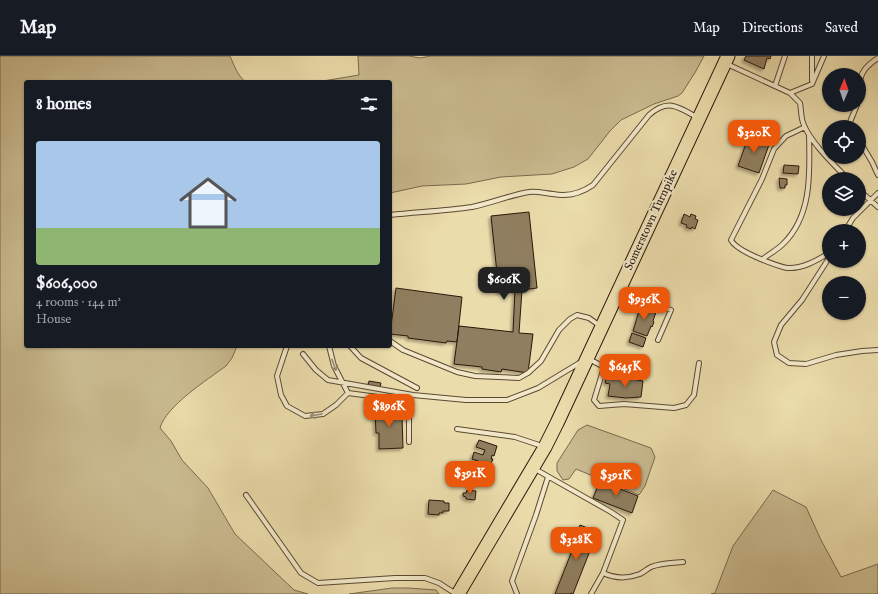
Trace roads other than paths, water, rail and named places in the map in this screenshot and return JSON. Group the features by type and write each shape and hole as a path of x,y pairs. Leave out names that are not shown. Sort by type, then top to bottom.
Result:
{"main road":[{"name":"Somerstown Turnpike","path":"457,594 544,447 602,327 726,59"}],"lane":[{"path":"775,86 784,56"},
{"path":"812,56 812,84"},
{"path":"790,93 812,84 824,56"},
{"path":"865,68 878,58"},
{"path":"726,59 790,93 800,103 802,120 809,135 841,172"},
{"path":"392,215 471,207 528,192 538,191 565,196 576,194 593,185 655,109 665,106 677,106 698,118"},
{"path":"805,127 786,136 774,149 762,179 731,240 733,244 743,251 781,267 794,268 808,264 822,257"},
{"path":"763,259 783,244 798,224 808,196 810,163 809,135"},
{"path":"866,152 878,175"},
{"path":"849,224 853,218 878,193"},
{"path":"866,197 878,207"},
{"path":"823,268 802,300 781,325 774,342 777,355 788,363 806,364 836,355 878,350"},
{"path":"618,292 671,310 658,340"},
{"path":"392,342 403,350 457,372 475,376 519,378 528,373 541,361 559,330 570,319 577,315 589,318 602,327"},
{"path":"286,348 277,376 281,395 287,406 305,416 323,414 336,405 348,393"},
{"path":"330,348 334,366 348,393"},
{"path":"352,348 361,358 417,388"},
{"path":"303,354 316,370 328,380 413,395 466,400 507,400 538,388 587,358 604,367 594,400 599,406 624,404 674,408 686,405 694,395 699,363"},
{"path":"348,393 393,399 409,399 413,395"},
{"path":"409,399 409,442"},
{"path":"457,429 515,437 544,447"},
{"path":"532,468 623,520 603,573 591,594"},
{"path":"517,594 512,581 548,477"},
{"path":"246,494 301,573 318,583 395,578 425,578 439,582 457,594"},
{"path":"603,573 613,578 625,578 640,574 652,567 683,562"}]}
